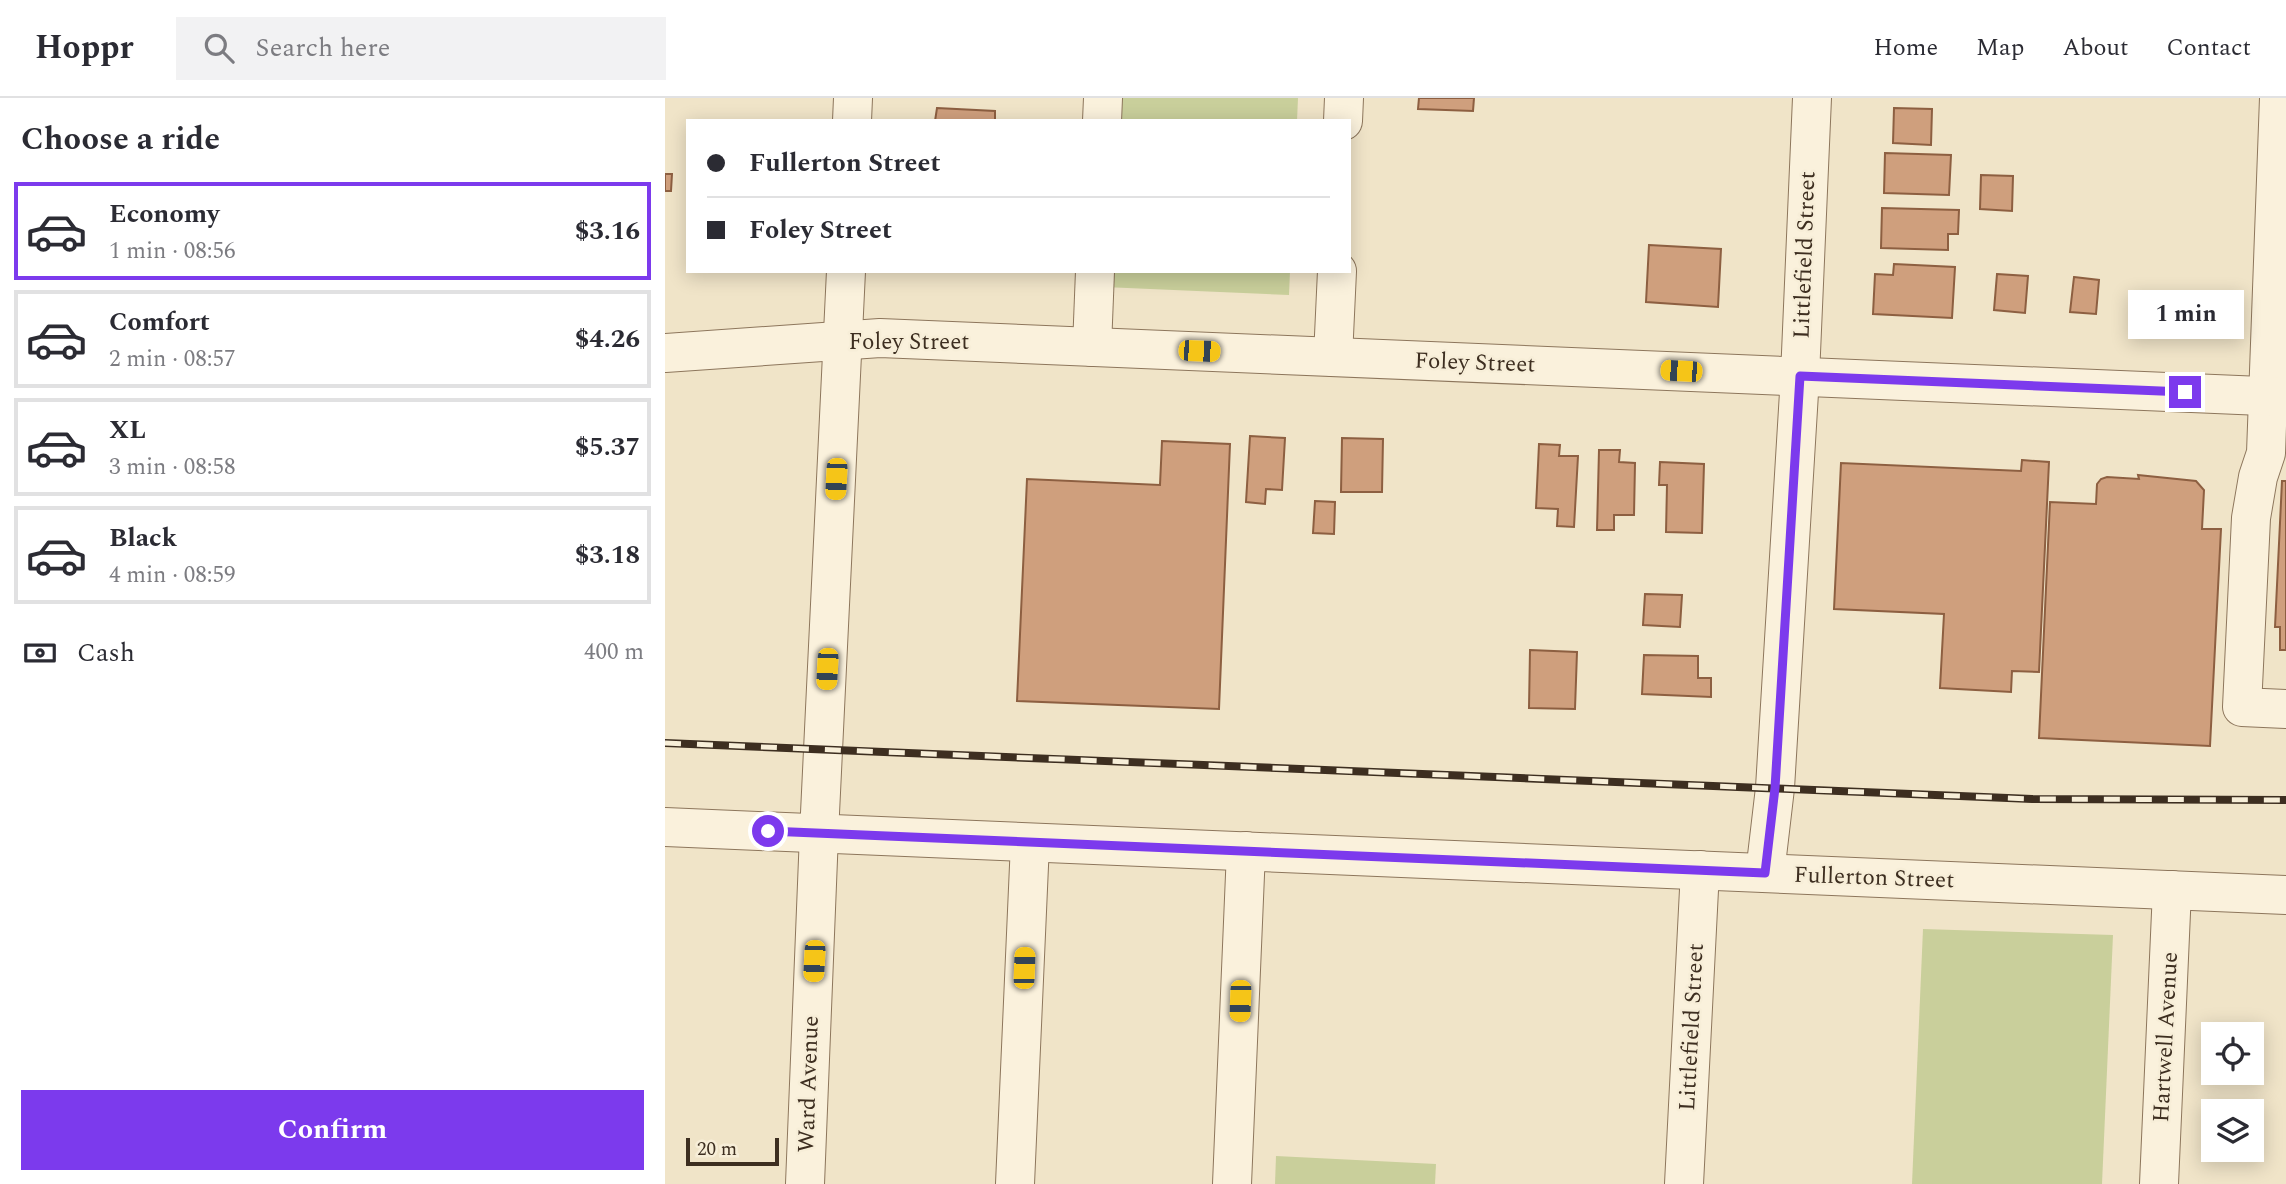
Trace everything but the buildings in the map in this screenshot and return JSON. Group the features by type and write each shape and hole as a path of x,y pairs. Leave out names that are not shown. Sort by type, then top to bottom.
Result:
{"street":[{"path":"852,119 853,98"},
{"path":"1102,119 1103,98"},
{"path":"1343,119 1344,98"},
{"name":"Littlefield Street","path":"1765,873 1775,788 1800,376 1812,98"},
{"path":"2279,98 2276,396 2251,518 2242,707 2286,709"},
{"name":"Ward Avenue","path":"805,1184 846,273"},
{"path":"1092,347 1095,273"},
{"path":"1333,357 1337,273"},
{"name":"Foley Street","path":"665,353 880,338 2276,396"},
{"name":"Fullerton Street","path":"665,827 2286,895"},
{"path":"1015,1184 1030,843"},
{"path":"1232,1184 1246,851"},
{"name":"Littlefield Street","path":"1684,1184 1700,870"},
{"name":"Hartwell Avenue","path":"2159,1184 2172,890"}],"green space":[{"path":"1112,98 1298,98 1297,119 1111,119"},
{"path":"1104,273 1290,273 1289,295 1104,287"},
{"path":"1923,929 2113,935 2102,1184 1912,1184"},
{"path":"1276,1156 1436,1164 1435,1184 1275,1184"}],"railway":[{"path":"665,743 2032,799 2286,800"}],"route":[{"path":"768,831 1765,873 1775,788 1800,376 2185,392"}]}
